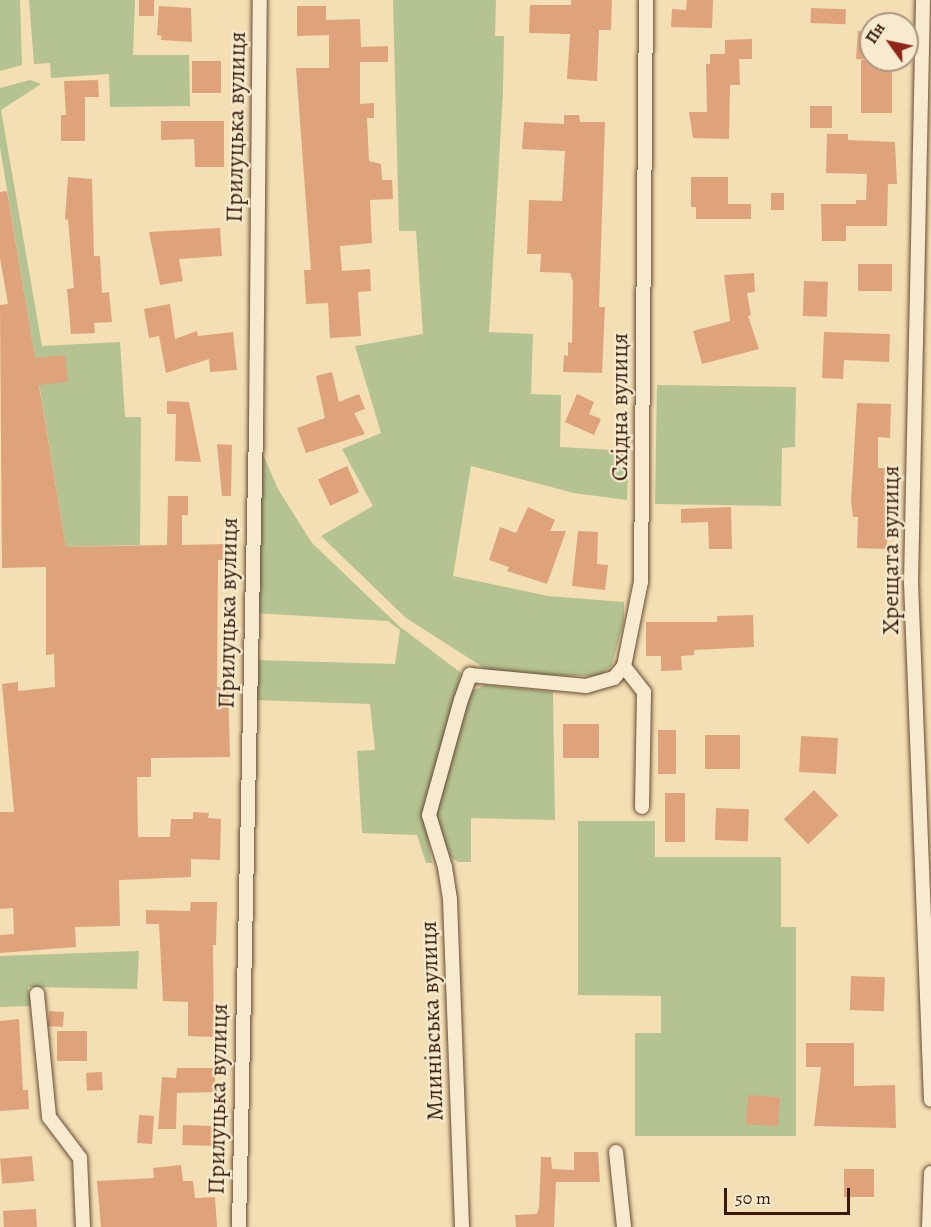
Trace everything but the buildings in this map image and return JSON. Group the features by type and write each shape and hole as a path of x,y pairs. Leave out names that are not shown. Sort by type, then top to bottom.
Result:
{"street":[{"name":"Прилуцька вулиця","path":"238,1227 256,428 260,0"},
{"name":"Східна вулиця","path":"624,666 641,582 646,0"},
{"name":"Хрещата вулиця","path":"923,0 911,582 931,1100"},
{"path":"624,666 644,692 642,807"},
{"name":"Млинівська вулиця","path":"462,1227 450,899 445,867 429,815 470,675 586,686 614,678 624,666"},
{"path":"37,994 49,1117 80,1158 83,1227"},
{"path":"616,1152 624,1227"},
{"path":"929,1227 931,1173"}],"green space":[{"path":"0,0 20,0 22,65 0,71"},
{"path":"29,0 135,0 133,55 189,55 190,106 110,107 109,74 51,78 50,63 34,64"},
{"path":"393,0 496,0 495,36 504,36 503,92 489,332 533,334 531,394 561,395 560,447 629,451 627,500 574,493 471,466 453,576 548,596 624,602 624,621 612,665 600,676 529,675 486,669 406,618 321,536 373,506 342,449 381,433 355,346 423,334 416,231 399,231"},
{"path":"30,80 41,84 1,110 42,346 120,342 125,417 141,417 140,545 66,547 0,147 0,88"},
{"path":"657,385 796,387 795,447 782,448 781,506 655,504"},
{"path":"262,452 278,489 312,543 399,626 461,673 424,815 432,863 426,863 417,835 362,833 357,751 375,750 370,704 254,700 254,660 395,664 400,630 388,621 255,613"},
{"path":"486,685 553,692 555,820 471,818 471,862 458,862 448,855 434,816 466,700 473,690"},
{"path":"578,821 655,821 655,857 781,857 781,927 796,927 796,1136 635,1136 635,1033 661,1033 661,996 578,995"},
{"path":"139,951 137,989 28,987 31,1006 0,1007 0,956"}]}
